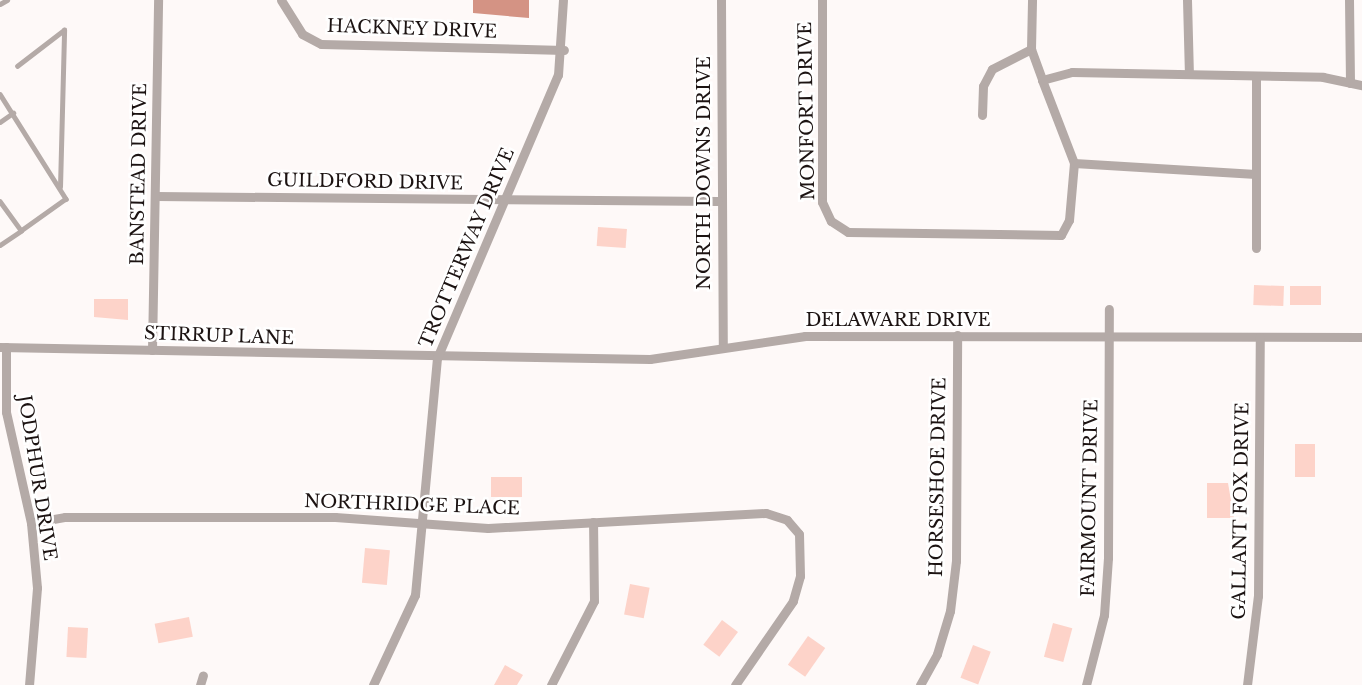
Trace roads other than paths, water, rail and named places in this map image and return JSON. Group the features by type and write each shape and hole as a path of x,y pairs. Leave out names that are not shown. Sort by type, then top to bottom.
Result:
{"street":[{"name":"BANSTEAD DRIVE","path":"152,350 158,0"},
{"name":"HACKNEY DRIVE","path":"281,0 302,34 321,44 564,50"},
{"name":"TROTTERWAY DRIVE","path":"373,685 410,615 422,523 437,358 505,201 564,50 563,0"},
{"name":"NORTH DOWNS DRIVE","path":"721,0 718,201 723,346"},
{"name":"MONFORT DRIVE","path":"822,0 822,202 831,221 848,232 872,236 1061,235 1069,220 1074,163"},
{"path":"1032,0 1031,49 1074,163 1256,174"},
{"path":"1187,0 1189,74"},
{"path":"1349,0 1350,83"},
{"path":"982,116 983,86 992,69 1031,49"},
{"path":"1042,80 1072,72 1256,76 1362,85"},
{"path":"1256,76 1256,248"},
{"name":"GUILDFORD DRIVE","path":"156,196 505,201 718,201"},
{"name":"FAIRMOUNT DRIVE","path":"1086,685 1106,592 1109,309"},
{"name":"DELAWARE DRIVE","path":"437,358 650,359 723,346 805,336 1362,337"},
{"name":"HORSESHOE DRIVE","path":"920,685 937,654 950,611 956,561 957,336"},
{"name":"GALLANT FOX DRIVE","path":"1247,685 1258,596 1260,337"},
{"name":"STIRRUP LANE","path":"3,347 437,358"},
{"name":"JODPHUR DRIVE","path":"3,347 6,412 31,523 37,588 29,685"},
{"name":"NORTHRIDGE PLACE","path":"31,523 65,518 300,517 488,528 766,513 788,520 799,534 803,554 793,601 735,685"},
{"path":"551,685 594,601 593,522"},
{"path":"200,685 203,675"}],"lane":[{"path":"0,4 7,0"},
{"path":"17,66 64,30 60,187"},
{"path":"0,94 66,199 0,245"},
{"path":"0,122 13,113"},
{"path":"0,202 21,231"}]}
